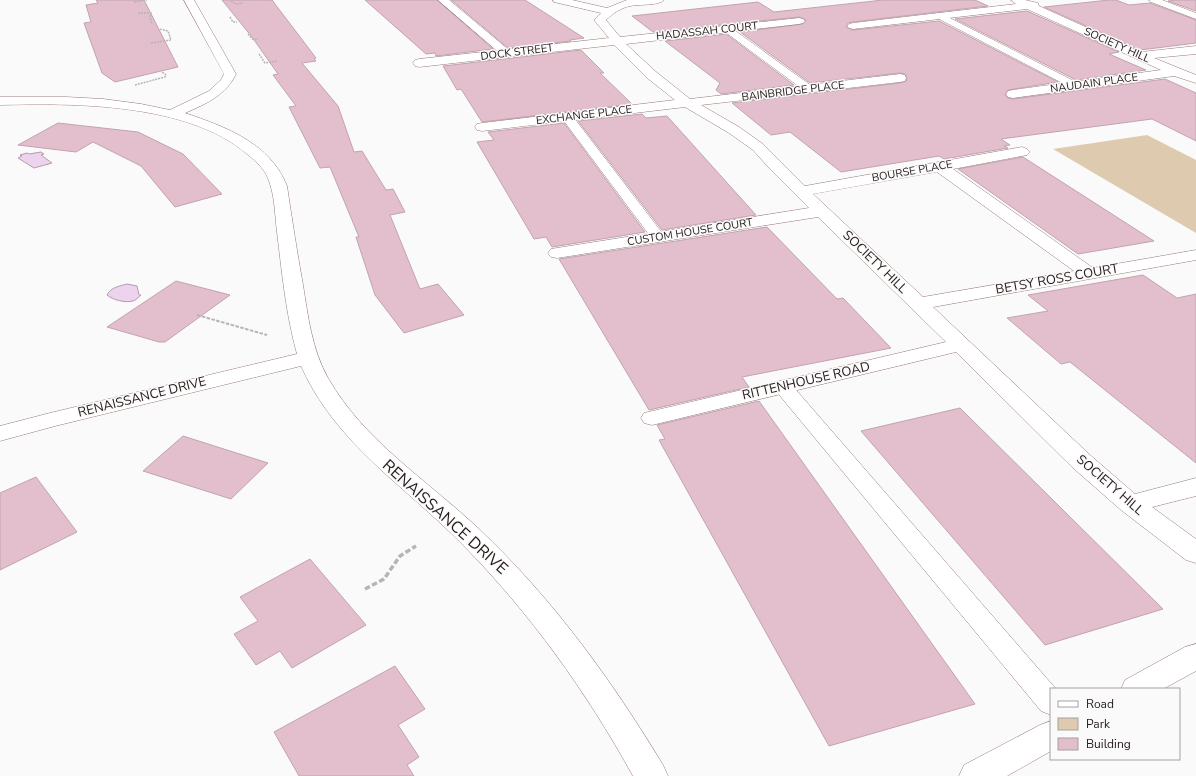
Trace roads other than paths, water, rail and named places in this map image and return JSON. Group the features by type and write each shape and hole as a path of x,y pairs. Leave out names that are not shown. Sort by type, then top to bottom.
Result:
{"street":[{"path":"172,114 220,89 230,74 189,0"},
{"path":"558,0 607,11 625,4 659,0"},
{"name":"SOCIETY HILL","path":"1016,0 1175,72 1196,79"},
{"path":"852,26 1031,6 1042,0"},
{"name":"SOCIETY HILL","path":"607,11 600,20 615,40 660,82 687,103 732,129 759,149 1081,461 1130,504 1196,553"},
{"name":"HADASSAH COURT","path":"615,40 799,21"},
{"name":"DOCK STREET","path":"419,63 615,40"},
{"path":"1140,56 1196,50"},
{"name":"NAUDAIN PLACE","path":"1013,94 1175,72"},
{"name":"BAINBRIDGE PLACE","path":"687,103 900,78"},
{"name":"RENAISSANCE DRIVE","path":"0,101 43,100 88,102 133,107 172,114 214,128 235,138 260,156 272,171 279,186 297,308 308,358 326,392 359,436 409,484 468,534 536,606 581,664 651,776"},
{"name":"EXCHANGE PLACE","path":"482,127 687,103"},
{"name":"BOURSE PLACE","path":"802,191 1022,152"},
{"path":"939,166 1089,273"},
{"name":"CUSTOM HOUSE COURT","path":"557,253 824,211"},
{"name":"BETSY ROSS COURT","path":"919,304 1196,255"},
{"name":"RITTENHOUSE ROAD","path":"652,418 961,345"},
{"name":"RENAISSANCE DRIVE","path":"0,434 50,420 308,358"},
{"path":"1130,504 1196,487"},
{"path":"1138,688 1196,656"},
{"path":"976,776 1050,736"}],"lane":[{"path":"443,0 506,53"},
{"path":"1154,0 1196,16"},
{"path":"940,16 1076,86"},
{"path":"727,29 809,89"},
{"path":"567,117 658,237"},
{"path":"783,387 1050,702"}]}
